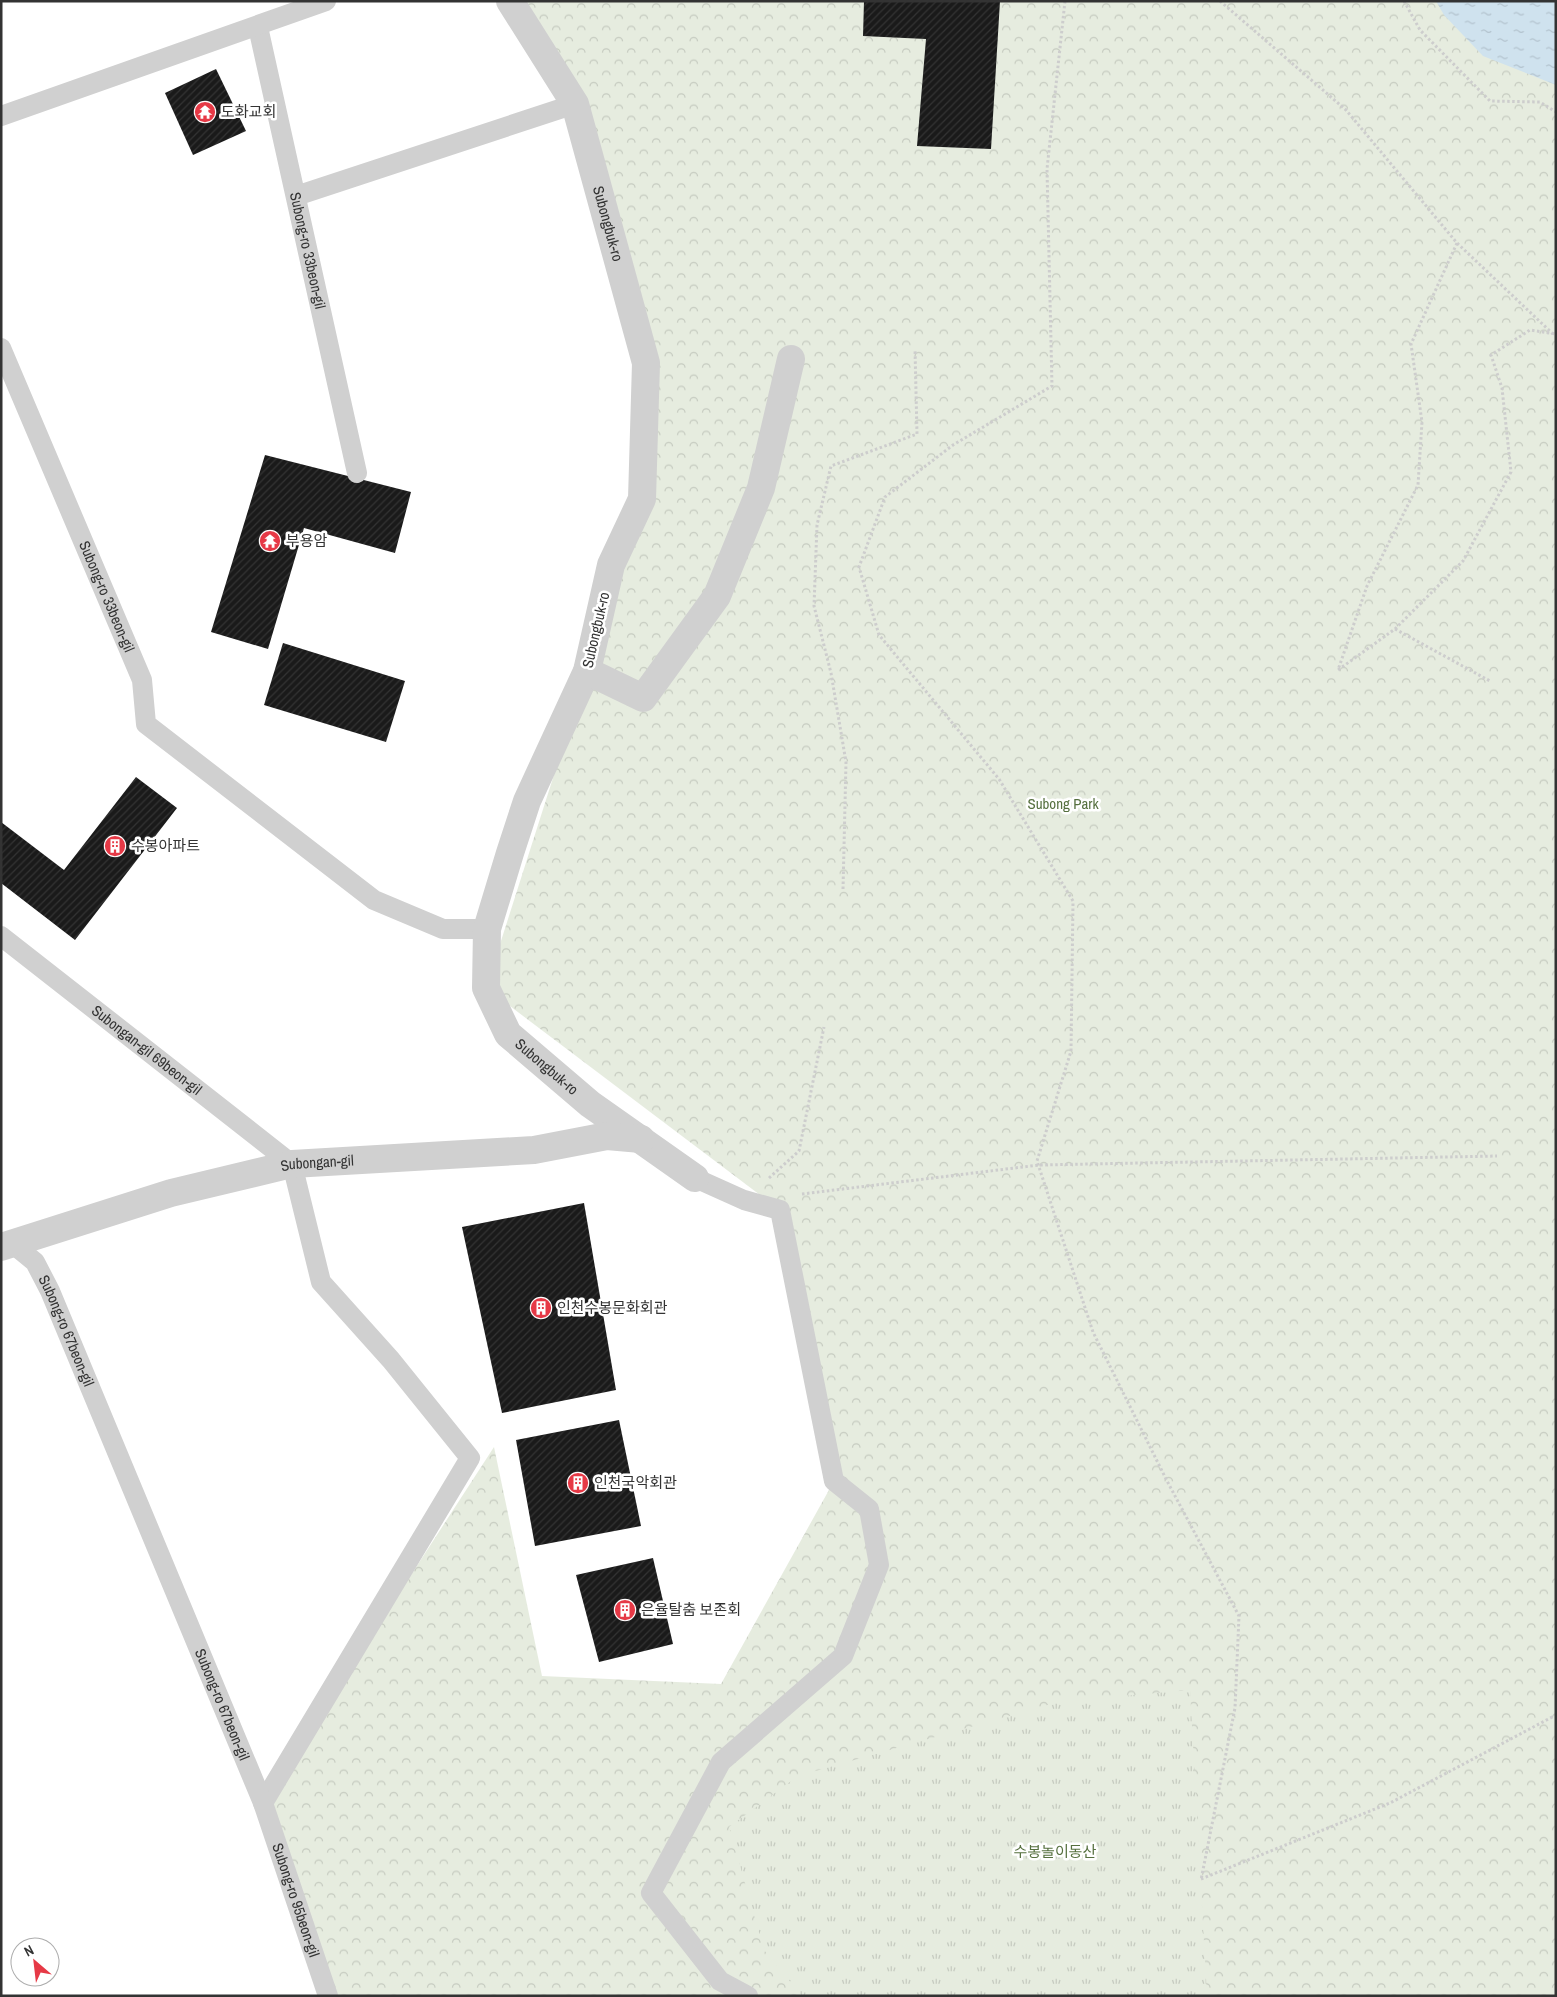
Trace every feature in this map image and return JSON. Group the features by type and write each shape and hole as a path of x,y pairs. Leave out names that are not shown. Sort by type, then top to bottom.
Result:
{"street":[{"name":"Subongbuk-ro","path":"510,1 575,104 646,363 642,499 611,565 588,671 527,801 487,929 486,988 508,1034 590,1104 695,1178"},
{"path":"588,671 643,698 717,596 761,488 791,359"},
{"name":"Subongan-gil","path":"5,1243 171,1193 292,1164 534,1150 607,1136 642,1139"}],"lane":[{"path":"1,116 258,27 326,1"},
{"name":"Subong-ro 33beon-gil","path":"258,27 357,473"},
{"path":"296,196 575,104"},
{"name":"Subong-ro 33beon-gil","path":"1,348 142,680 146,724 374,900 443,929 487,929"},
{"name":"Subongan-gil 69beon-gil","path":"3,940 292,1164"},
{"path":"263,1803 470,1458 391,1360 321,1282 292,1164"},
{"path":"695,1178 744,1200 780,1210 834,1481 869,1509 879,1565 843,1656 721,1762 651,1893 720,1981 748,1996"},
{"name":"Subong-ro 67beon-gil","path":"5,1243 35,1262 50,1291 263,1803"},
{"name":"Subong-ro 95beon-gil","path":"263,1803 328,1996"}],"path":[{"path":"1065,1 1047,170 1052,386 953,445 885,497 859,567 879,635 999,779 1073,901 1071,1051 1037,1161 1093,1332 1166,1479 1239,1616 1235,1708 1200,1880 1390,1803 1556,1715"},
{"path":"1220,1 1346,110 1457,243 1555,334"},
{"path":"1404,1 1420,30 1490,101 1540,102 1556,112"},
{"path":"1457,243 1412,344 1422,422 1418,485 1368,586 1338,670 1396,629 1463,561 1511,472 1502,388 1491,355 1530,330 1555,334"},
{"path":"843,889 846,762 831,673 814,606 817,525 830,466 917,434 915,348"},
{"path":"1396,629 1490,680"},
{"path":"744,1200 799,1150 824,1027"},
{"path":"793,1195 1039,1165 1497,1156"}],"green space":[{"name":"Subong Park","path":"525,1 1556,1 1556,1996 336,1996 263,1803 494,1447 542,1676 721,1684 834,1481 780,1210 486,988 642,499 646,363 575,104"},
{"name":"수봉놀이동산","path":"1190,1690 1207,1996 802,1996 764,1950 729,1827 798,1776 1058,1702"}],"water":[{"path":"1436,1 1556,1 1556,85 1483,56 1444,15"}],"building":[{"path":"864,1 1000,1 991,149 917,146 926,39 863,36"},
{"name":"도화교회","path":"216,69 246,131 193,155 165,93"},
{"name":"부용암","path":"265,455 411,492 395,553 304,528 268,649 211,632"},
{"path":"283,643 405,681 386,742 264,705"},
{"name":"수봉아파트","path":"136,777 177,808 75,940 1,883 1,822 64,870"},
{"name":"인천수봉문화회관","path":"584,1203 616,1390 502,1413 462,1227"},
{"name":"인천국악회관","path":"619,1420 641,1526 535,1546 516,1440"},
{"name":"은율탈춤 보존회","path":"653,1558 673,1644 599,1662 576,1575"}],"place":[{"name":"도화교회","path":"205,112"},
{"name":"부용암","path":"270,541"},
{"name":"수봉아파트","path":"115,846"},
{"name":"인천수봉문화회관","path":"541,1308"},
{"name":"인천국악회관","path":"578,1483"},
{"name":"은율탈춤 보존회","path":"625,1610"}]}
